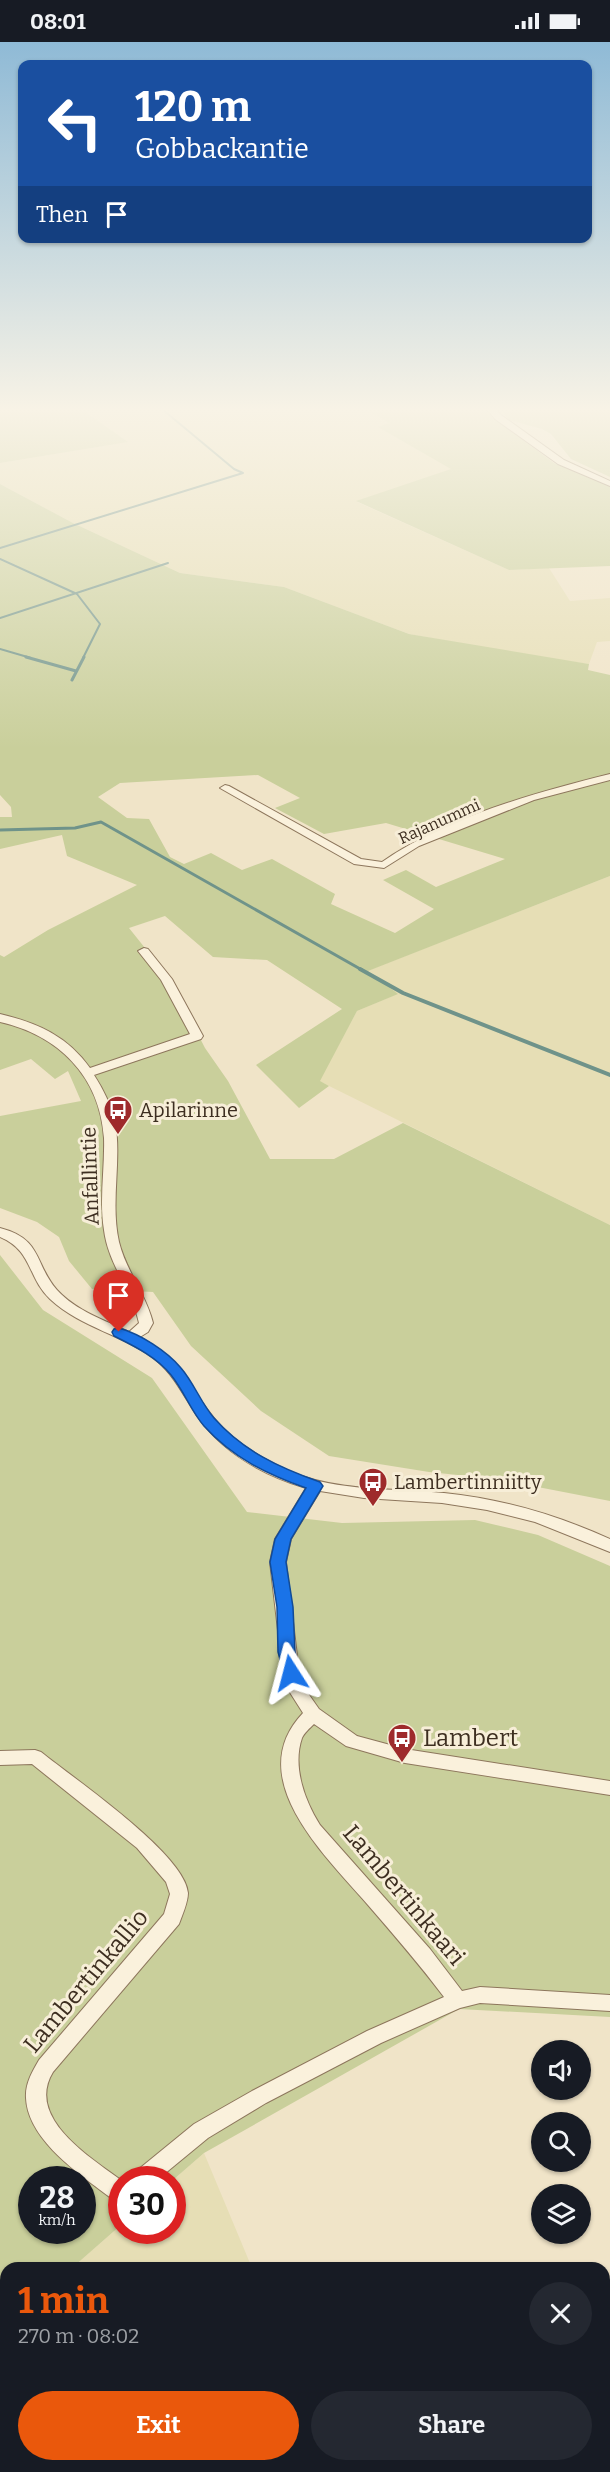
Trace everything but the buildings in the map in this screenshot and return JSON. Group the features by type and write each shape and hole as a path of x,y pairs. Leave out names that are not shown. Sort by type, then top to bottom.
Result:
{"street":[{"name":"Rajanummi","path":"225,788 358,862 384,865 415,844 530,798 610,777"},
{"path":"88,1073 197,1036 166,979 144,951"},
{"name":"Anfallintie","path":"0,1018 46,1033 77,1056 105,1107 109,1126 108,1200 113,1244 146,1323 143,1329 130,1338"},
{"path":"0,1232 15,1237 26,1245 32,1252 40,1277 54,1295 71,1308 130,1338 162,1358 176,1371 208,1421 237,1449 277,1472 315,1486 364,1494 465,1500 495,1505 563,1524 610,1546"},
{"path":"315,1486 283,1539 278,1562 291,1673 297,1691 313,1714 352,1741 399,1754 610,1788"},
{"name":"Lambertinkaari","path":"313,1714 297,1731 293,1740 293,1785 300,1807 315,1830 423,1954 458,2000"},
{"name":"Lambertinkallio","path":"0,1758 35,1757 143,1843 174,1878 179,1894 172,1918 52,2058 36,2083 38,2109 46,2130 108,2182"},
{"path":"158,2166 201,2131 260,2097 374,2037 458,2000 480,1995 610,2003"}],"shaded area":[{"path":"403,522 509,570 549,568 570,601 610,598 610,641 597,642 589,664 409,634 284,587 180,573 73,523"},
{"path":"610,876 610,1225 319,1081 357,1011 397,994 367,971"},
{"path":"204,2153 249,2262 79,2262 108,2236 108,2244 186,2244 186,2169"}],"green space":[{"path":"0,522 72,522 180,573 284,587 409,634 589,664 588,670 610,675 610,876 368,971 398,994 357,1011 320,1081 329,1086 299,1108 256,1065 342,1009 267,960 213,957 165,916 129,928 169,978 205,1048 228,1081 270,1159 334,1159 403,1123 610,1225 610,1501 496,1479 429,1472 329,1456 261,1411 191,1346 153,1292 92,1289 69,1261 59,1237 37,1222 0,1208 0,1116 81,1101 68,1071 55,1079 31,1059 0,1070 0,955 4,957 48,930 137,885 67,856 62,835 0,849 0,817 12,817 11,807 0,795","holes":["258,775 300,798 275,808 324,834 386,823 505,859 436,887 406,870 383,880 434,909 395,933 331,904 335,894 272,859 242,870 211,853 184,864 170,857 149,819 127,818 98,797 120,783"]},
{"path":"403,522 610,522 610,566 509,570"},
{"path":"0,1255 43,1310 152,1378 247,1512 342,1523 475,1520 538,1535 610,1566 610,2017 459,2009 204,2153 186,2169 186,2166 108,2166 108,2236 79,2262 0,2262"}],"waterway":[{"path":"0,548 83,522"},
{"path":"0,559 75,593"},
{"path":"75,593 168,563"},
{"path":"0,618 75,593"},
{"path":"75,593 100,624 83,658"},
{"path":"0,649 31,658"},
{"path":"26,657 76,671"},
{"path":"72,680 84,657"},
{"path":"0,830 75,828 101,822 362,970"},
{"path":"360,969 403,993 610,1075"}],"place":[{"name":"Apilarinne","path":"118,1136"},
{"name":"Lambertinniitty","path":"373,1508"},
{"name":"Lambert","path":"402,1764"}],"route":[{"path":"119,1332 149,1349 176,1371 208,1421 237,1449 277,1472 315,1486 283,1539 278,1562 291,1673"}]}
